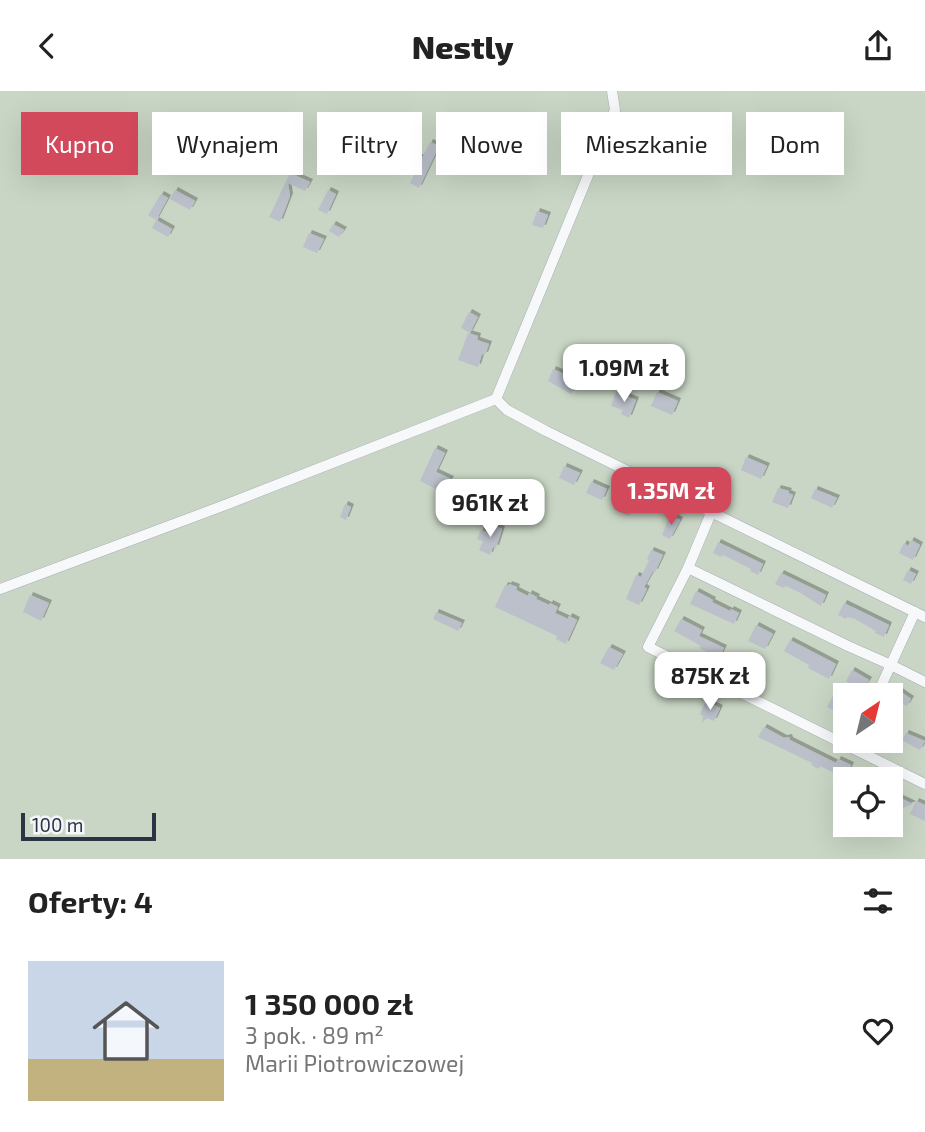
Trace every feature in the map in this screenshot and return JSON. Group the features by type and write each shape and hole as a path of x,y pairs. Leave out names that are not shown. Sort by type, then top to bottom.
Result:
{"street":[{"path":"0,589 200,515 496,399 615,110 612,91"},
{"path":"496,399 523,420 925,617"},
{"path":"711,513 688,568 648,647 833,735"},
{"path":"688,568 925,683"},
{"path":"883,683 915,612"},
{"path":"869,753 925,784"}],"green space":[{"path":"0,91 925,91 925,859 0,859"}],"building":[{"path":"430,142 436,145 436,152 419,188 410,183 414,175 422,175 422,158"},
{"path":"289,175 310,182 305,191 288,183 290,196 280,222 269,217"},
{"path":"175,190 195,201 190,210 170,199"},
{"path":"328,190 336,194 327,214 318,210"},
{"path":"161,194 168,198 156,220 148,215"},
{"path":"537,211 548,215 543,228 532,225"},
{"path":"156,220 172,229 168,237 152,228"},
{"path":"333,224 344,230 339,237 329,231"},
{"path":"309,233 324,239 317,253 303,247"},
{"path":"469,312 478,317 470,333 461,328"},
{"path":"468,333 489,344 478,367 458,360"},
{"path":"553,369 564,374 565,370 579,377 571,394 548,381"},
{"path":"616,392 636,400 629,418 621,414 623,410 611,406"},
{"path":"657,392 678,401 672,415 651,406"},
{"path":"435,448 445,453 436,472 451,479 449,482 455,485 450,496 420,481"},
{"path":"746,457 767,466 761,479 741,470"},
{"path":"564,466 580,473 574,485 559,478"},
{"path":"591,482 607,489 602,500 586,493"},
{"path":"778,488 793,495 788,508 772,502"},
{"path":"815,489 837,498 832,508 811,498"},
{"path":"619,498 634,505 629,516 613,509"},
{"path":"345,504 351,507 346,520 340,517"},
{"path":"670,515 680,520 670,539 662,535"},
{"path":"491,524 502,529 496,548 493,547 490,555 479,550 483,541 477,539 481,530 487,532"},
{"path":"911,540 920,545 913,560 899,553 904,543 908,546"},
{"path":"718,542 763,564 758,575 729,558 713,553"},
{"path":"651,550 663,555 644,587 647,589 639,605 626,599 636,575 641,577"},
{"path":"908,570 916,574 911,584 903,580"},
{"path":"781,573 826,595 821,606 799,592 775,584"},
{"path":"509,584 528,596 529,593 537,597 536,599 558,607 555,613 577,620 566,644 556,639 557,636 495,607 505,585"},
{"path":"696,591 713,600 712,602 739,613 734,624 690,604"},
{"path":"30,595 49,603 41,621 23,612"},
{"path":"844,603 889,625 884,637 855,619 838,615"},
{"path":"436,612 462,623 458,631 433,619"},
{"path":"681,619 702,630 699,636 724,648 719,658 674,631"},
{"path":"756,625 773,634 765,649 748,641"},
{"path":"790,640 836,664 829,679 784,651"},
{"path":"609,647 623,654 614,670 600,663"},
{"path":"852,670 869,680 867,683 846,681"},
{"path":"903,693 911,699 907,706 903,704"},
{"path":"833,696 833,710 827,707"},
{"path":"706,701 720,708 714,721 707,718 702,723 703,716 700,714"},
{"path":"764,727 784,738 789,737 790,740 836,763 838,759 851,765 833,767 833,772 820,766 819,769 758,737"},
{"path":"906,733 925,741 920,750 903,738"},
{"path":"903,799 913,804 903,808"},
{"path":"916,801 925,805 925,821 910,814"}]}
